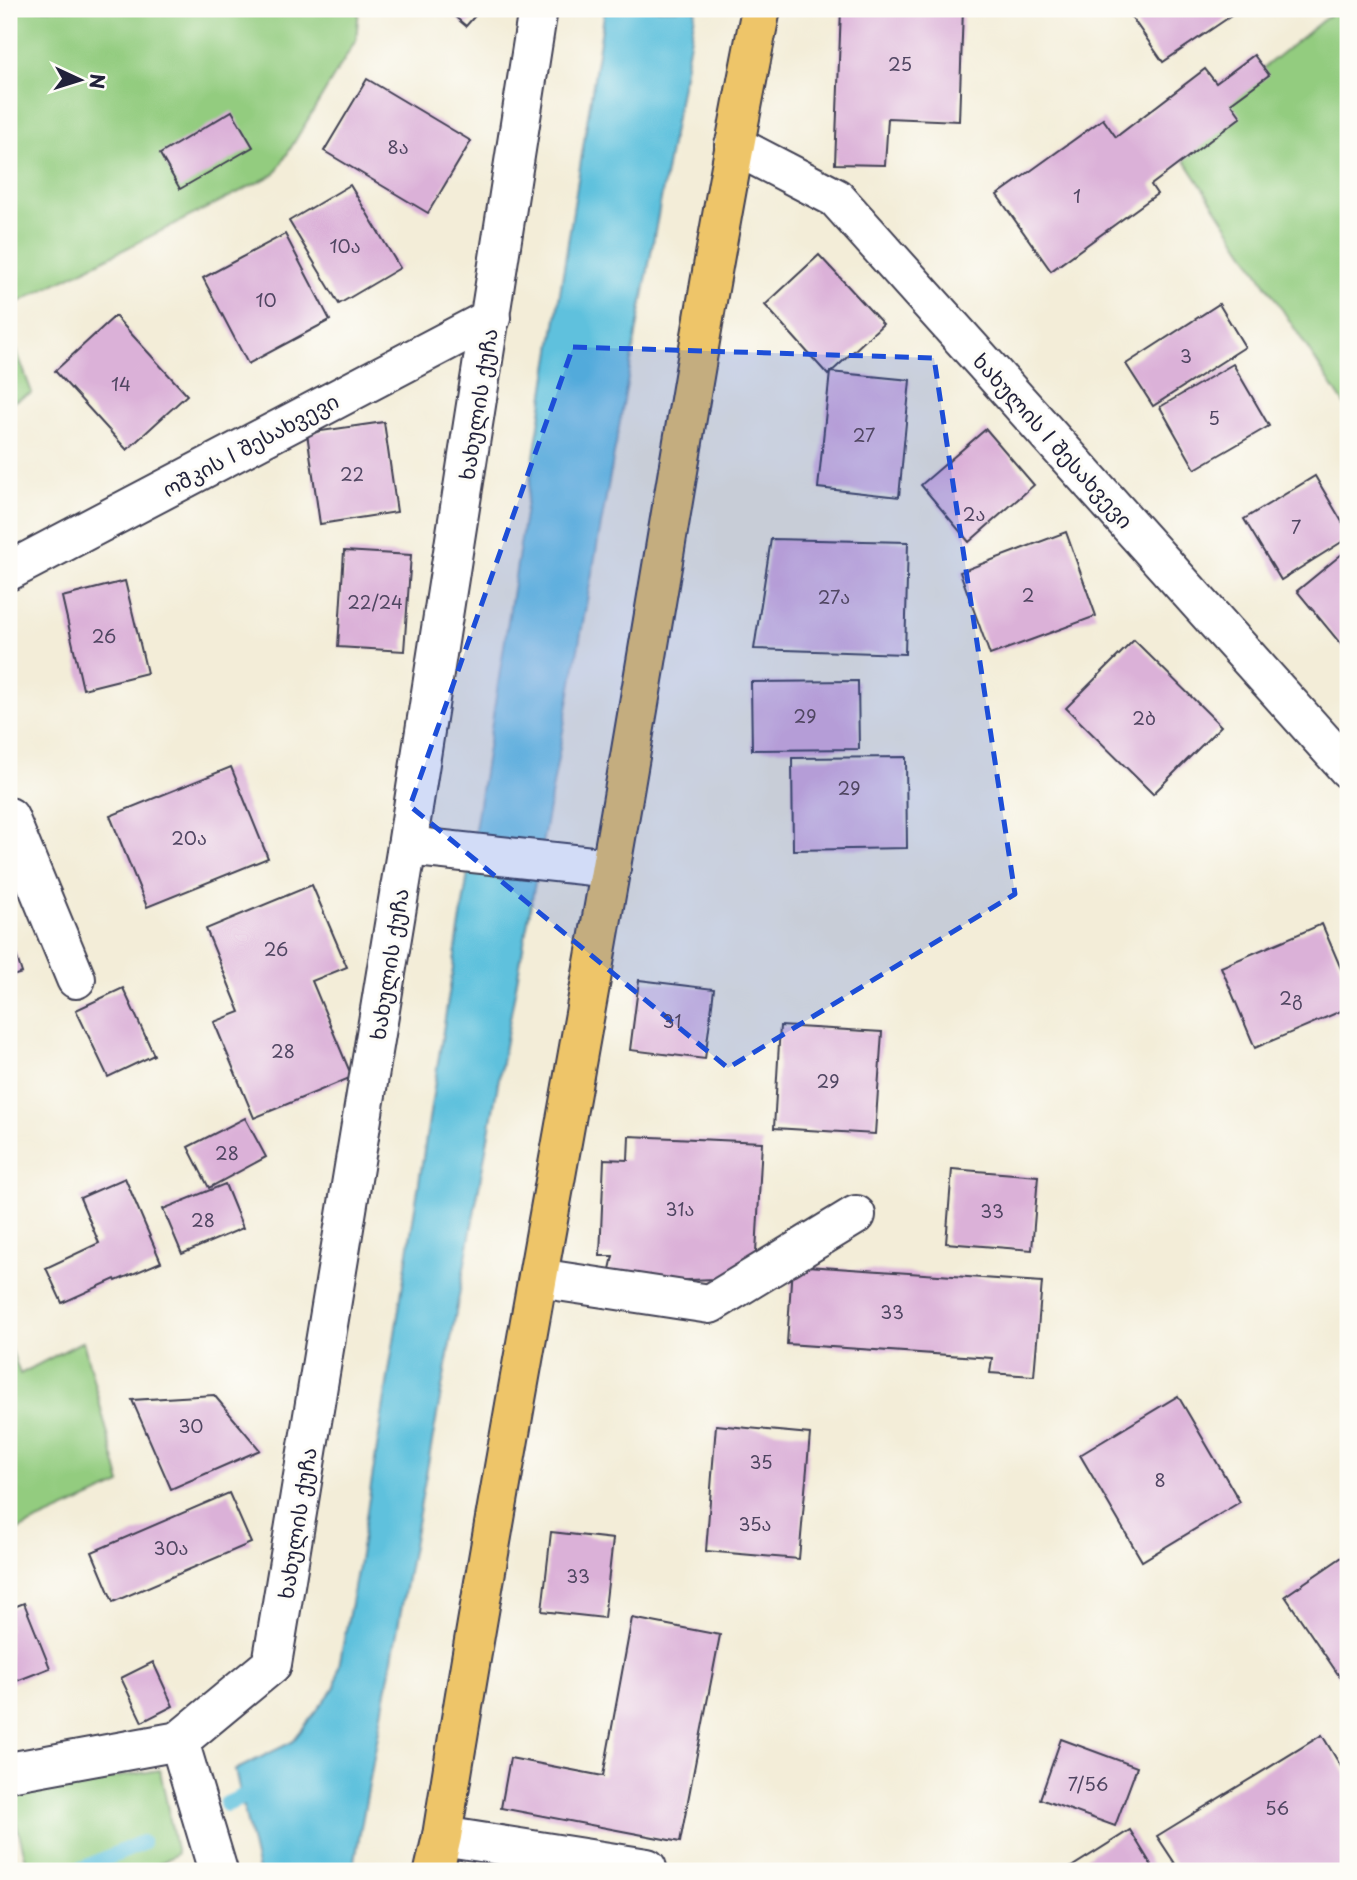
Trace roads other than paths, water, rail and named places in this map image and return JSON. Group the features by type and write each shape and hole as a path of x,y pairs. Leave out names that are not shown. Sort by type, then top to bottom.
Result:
{"main road":[{"path":"438,1854 479,1607 611,868 734,145 761,9"}],"street":[{"name":"ხახულის ქუჩა","path":"179,1741 271,1664 407,846 538,9"},
{"name":"ხახულის I შესახვევი","path":"734,145 836,198 1348,769"},
{"name":"ოშკის I შესახვევი","path":"9,571 491,318"},
{"path":"9,817 76,979"},
{"path":"407,846 611,868"},
{"path":"538,1278 710,1304 856,1214"},
{"path":"9,1772 179,1741 219,1871"},
{"path":"438,1854 647,1868"}],"water":[{"path":"605,9 696,9 353,1871 258,1871 235,1770 292,1742 335,1687 359,1561"}],"waterway":[{"path":"227,1804 260,1789"},
{"path":"77,1871 142,1843"}]}
